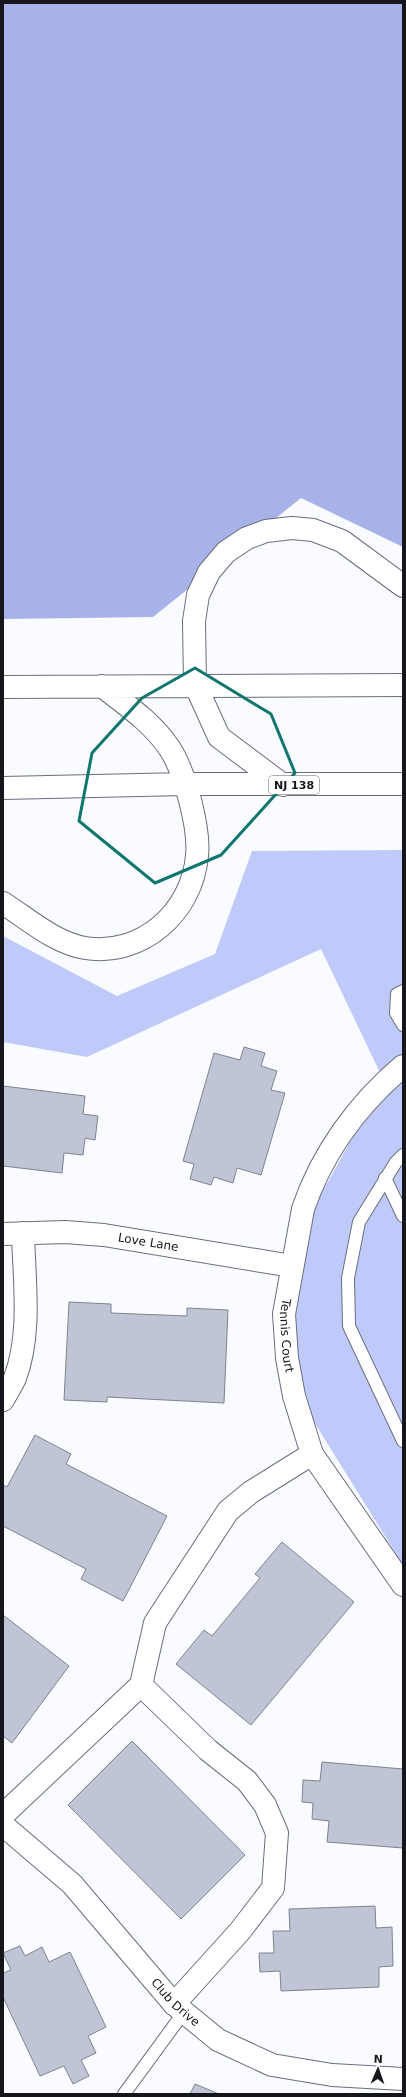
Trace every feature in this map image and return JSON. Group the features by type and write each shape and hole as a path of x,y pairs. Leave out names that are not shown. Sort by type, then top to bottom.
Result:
{"main road":[{"path":"283,785 219,737 195,684 194,620 198,596 209,572 226,552 247,538 266,531 292,528 313,530 342,541 403,586"},
{"path":"3,687 195,684 403,685"},
{"path":"3,903 60,939 84,947 104,949 129,945 151,934 171,918 187,894 192,880 197,856 197,837 185,784 170,750 152,725 102,686"},
{"name":"NJ 138","path":"3,788 185,784 403,784"},
{"name":"Tennis Court","path":"403,1066 366,1102 344,1129 328,1154 302,1209 284,1314 287,1358 294,1396 312,1454 403,1585"},
{"name":"Love Lane","path":"13,1234 65,1232 104,1235 292,1266"},
{"path":"3,1400 15,1378 23,1344 25,1324 13,1234"},
{"path":"3,1815 141,1685 155,1623 228,1511 251,1492 312,1454"},
{"path":"141,1685 208,1750 247,1781 265,1805 277,1833 273,1888 179,2008"},
{"name":"Club Drive","path":"3,1825 72,1884 179,2008 218,2040 272,2065 332,2075 403,2079"}],"lane":[{"path":"403,991 397,994 396,1013 403,1026"},
{"path":"403,1155 385,1178 359,1222 348,1278 349,1326 403,1441"},
{"path":"385,1178 403,1216"},
{"path":"124,2094 179,2008"}],"highlighted area":[{"path":"195,668 271,714 295,773 221,855 155,883 79,821 92,753 142,698"}],"shaded area":[{"path":"3,3 403,3 403,547 301,498 153,617 3,619"},
{"path":"403,850 403,1565 294,1390 282,1264 384,1081 321,949 87,1057 3,1042 3,936 117,996 215,954 252,851"}],"building":[{"path":"244,1047 265,1053 261,1066 277,1071 271,1090 285,1093 261,1175 237,1168 233,1183 214,1177 211,1185 190,1179 194,1164 183,1161 214,1053 240,1060"},
{"path":"3,1086 85,1096 83,1114 98,1116 95,1140 85,1138 83,1155 64,1153 62,1173 3,1166"},
{"path":"69,1302 111,1304 111,1313 187,1316 187,1308 228,1310 224,1403 107,1397 107,1402 64,1400"},
{"path":"35,1435 71,1454 66,1464 167,1516 123,1601 81,1579 86,1569 3,1526 3,1485 7,1487"},
{"path":"282,1542 354,1602 251,1725 176,1664 204,1630 212,1636 260,1578 255,1574"},
{"path":"3,1615 69,1666 12,1743 3,1736"},
{"path":"132,1741 245,1855 181,1919 68,1805"},
{"path":"322,1762 403,1769 403,1848 327,1842 329,1821 312,1819 313,1803 302,1802 303,1780 320,1781"},
{"path":"375,1906 376,1928 392,1927 393,1966 379,1967 379,1987 281,1991 280,1971 260,1972 259,1953 274,1953 273,1931 290,1931 289,1909"},
{"path":"20,1946 25,1956 42,1947 49,1962 70,1952 106,2027 88,2036 96,2053 81,2060 89,2076 73,2084 64,2066 40,2076 3,1997 3,1973 11,1970 3,1953"},
{"path":"195,2084 219,2094 190,2094"}]}
